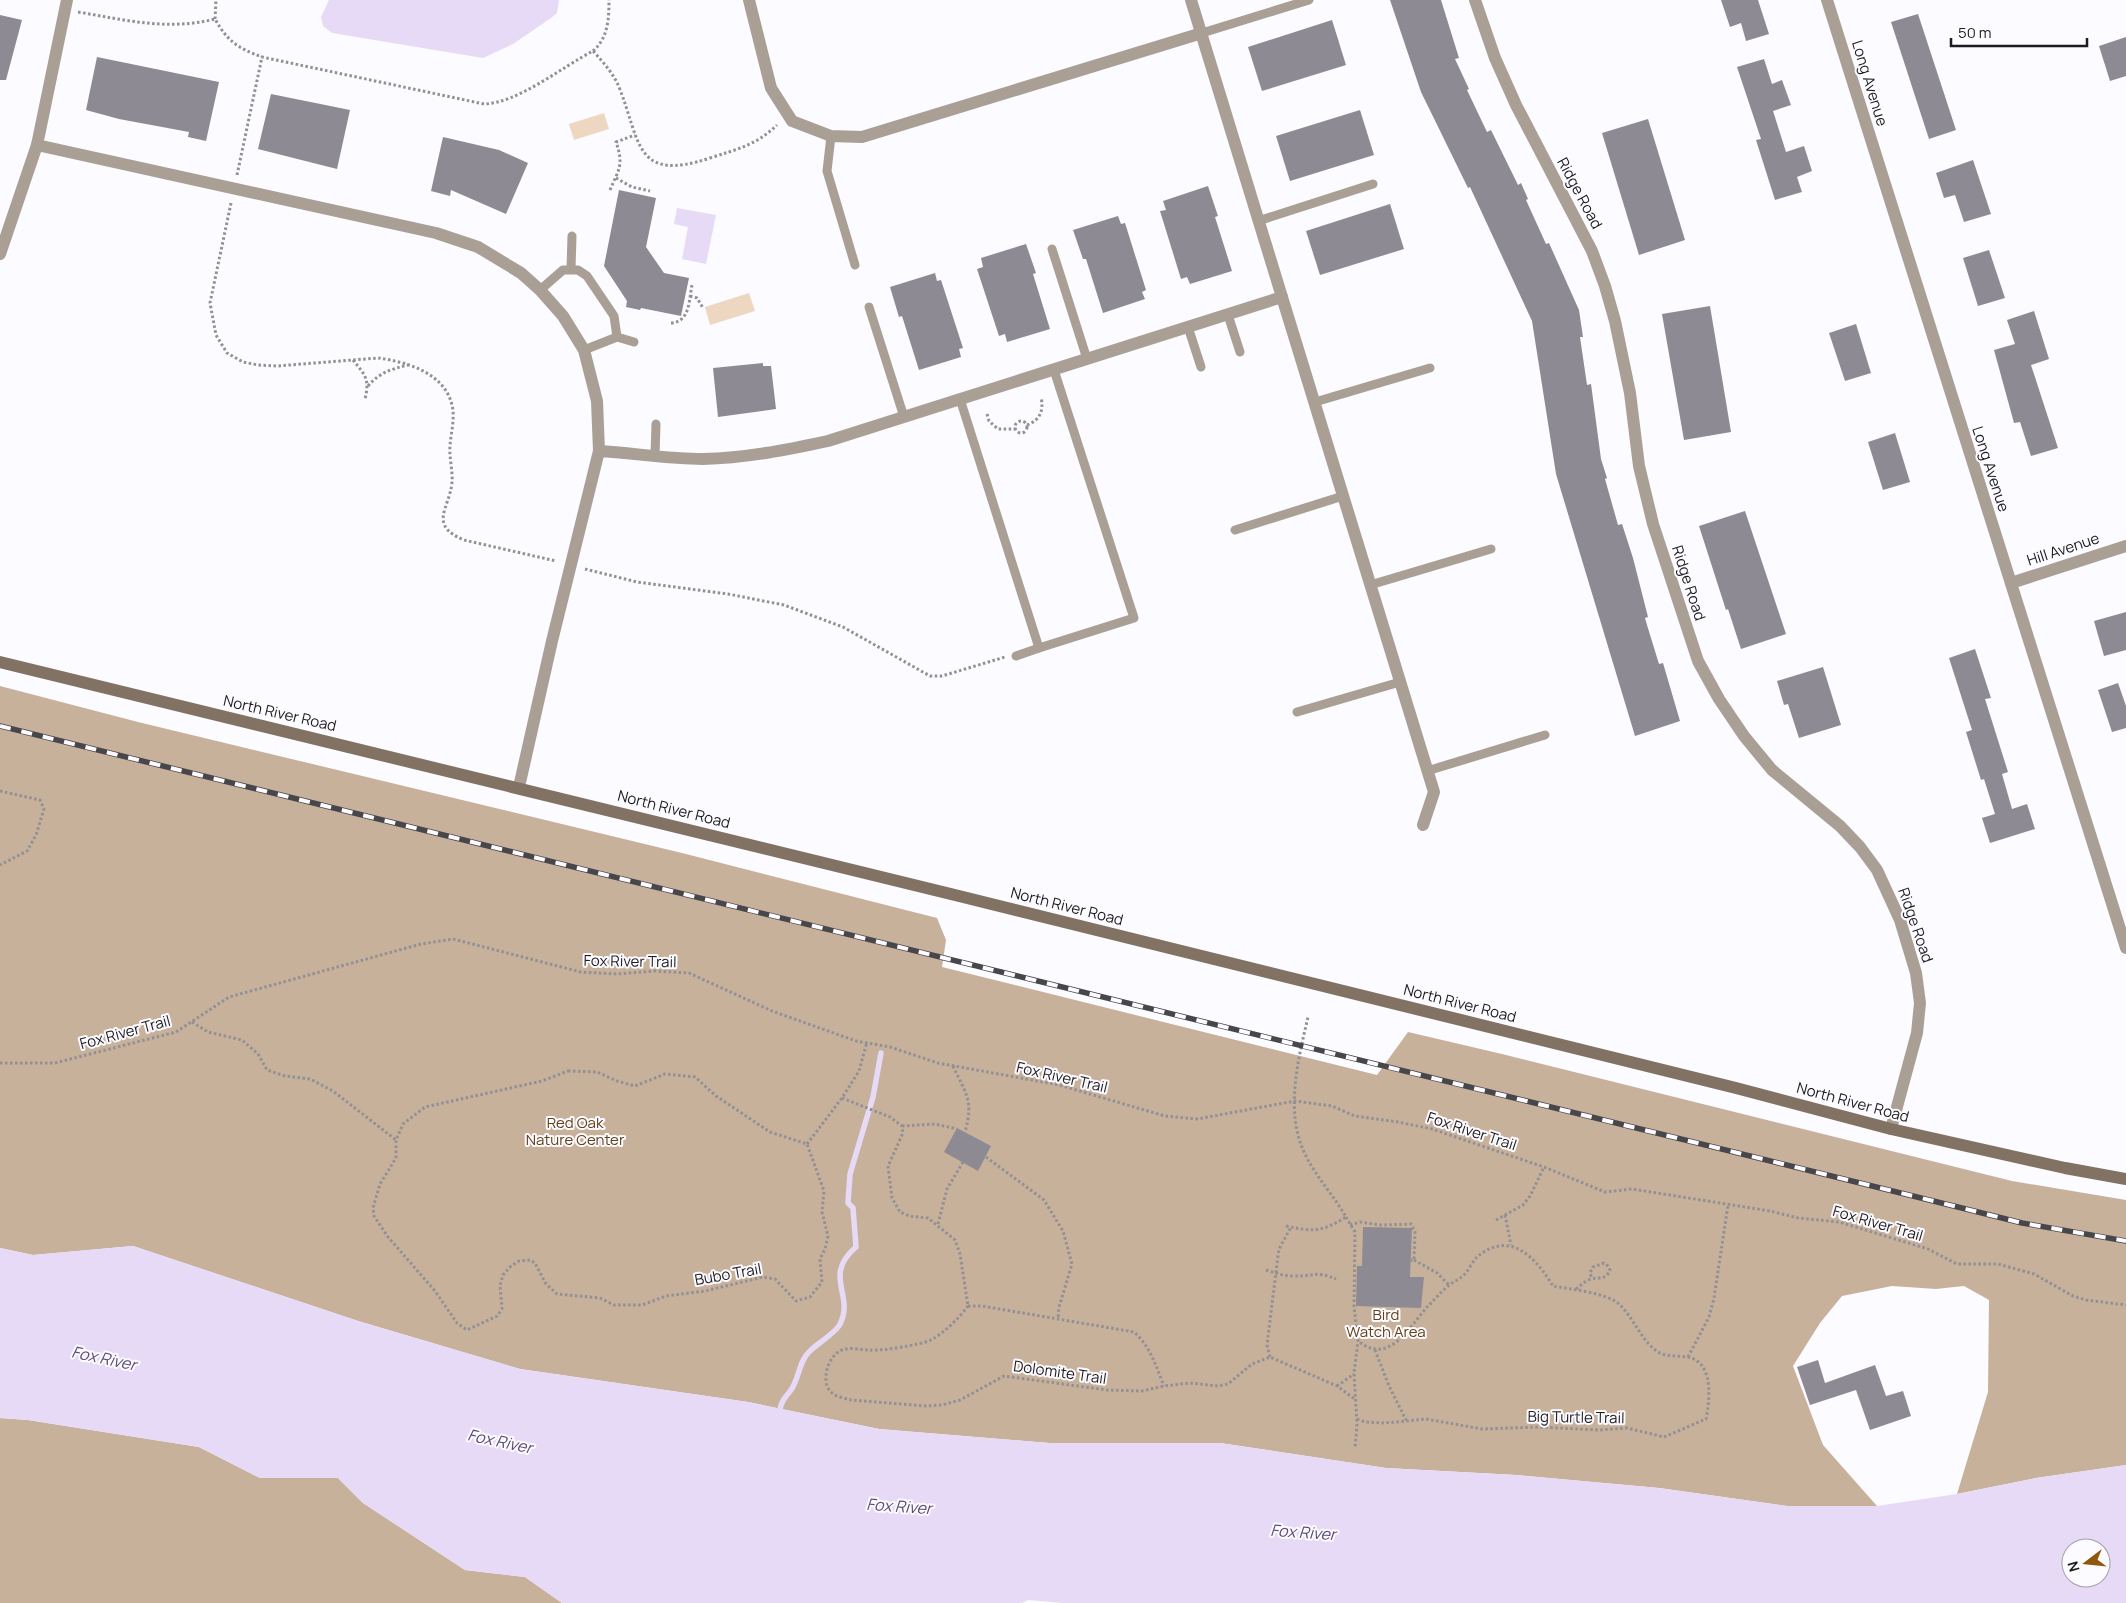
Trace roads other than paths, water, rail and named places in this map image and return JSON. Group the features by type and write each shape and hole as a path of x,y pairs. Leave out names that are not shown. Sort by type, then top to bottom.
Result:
{"main road":[{"name":"North River Road","path":"0,662 518,787 1736,1088 1891,1129 2065,1168 2126,1179"}],"street":[{"path":"0,254 37,145 67,0"},
{"path":"749,0 771,88 792,120 831,136 862,137 1202,33"},
{"path":"1191,0 1434,792 1423,825"},
{"name":"Ridge Road","path":"1475,0 1495,58 1516,105 1592,251 1605,286 1616,321 1630,393 1639,466 1648,505 1698,661 1719,699 1744,736 1772,770 1840,826 1860,847 1877,870 1900,920 1916,974 1920,1003 1917,1033 1891,1129"},
{"name":"Long Avenue","path":"1827,0 2126,948"},
{"path":"37,145 436,233 478,247 521,273 540,290 563,316 584,350 597,401 599,451 518,787"},
{"path":"599,451 701,459 740,458 784,451 828,441 1282,297"},
{"name":"Hill Avenue","path":"2011,583 2126,546"}],"lane":[{"path":"1202,33 1309,0"},
{"path":"831,136 827,171 855,265"},
{"path":"1258,221 1373,184"},
{"path":"571,269 572,236"},
{"path":"1052,249 1086,359"},
{"path":"540,290 563,270 578,270 587,276 614,316 616,338"},
{"path":"869,307 904,417"},
{"path":"1228,315 1240,352"},
{"path":"1188,327 1201,367"},
{"path":"584,350 616,338 634,342"},
{"path":"1314,402 1430,368"},
{"path":"1016,656 1134,618 1054,370"},
{"path":"960,399 1039,648"},
{"path":"655,455 656,424"},
{"path":"1235,530 1343,496"},
{"path":"1370,585 1491,549"},
{"path":"1297,712 1400,682"},
{"path":"1427,771 1545,735"}],"water":[{"path":"329,0 559,0 557,13 551,18 513,44 483,58 332,33 323,26 321,17"},
{"path":"677,208 716,215 706,264 682,259 688,227 674,224"},
{"name":"Fox River","path":"133,1246 358,1321 520,1369 748,1402 879,1429 1049,1443 1220,1443 1386,1468 1516,1475 1659,1488 1787,1506 1877,1506 1957,1494 2036,1478 2126,1465 2126,1603 1063,1603 1028,1600 1022,1603 562,1603 525,1577 465,1570 363,1503 338,1478 260,1478 199,1447 28,1420 0,1418 0,1248 33,1255"}],"waterway":[{"path":"780,1409 783,1400 794,1386 806,1356 838,1327 844,1314 840,1276 841,1267 846,1257 856,1247 853,1208 848,1203 850,1174 873,1097 881,1053"}],"railway":[{"path":"0,726 2022,1223 2126,1241"}],"park label":[{"name":"Red Oak Nature Center","path":"575,1130"},
{"name":"Bird Watch Area","path":"1386,1322"}]}
